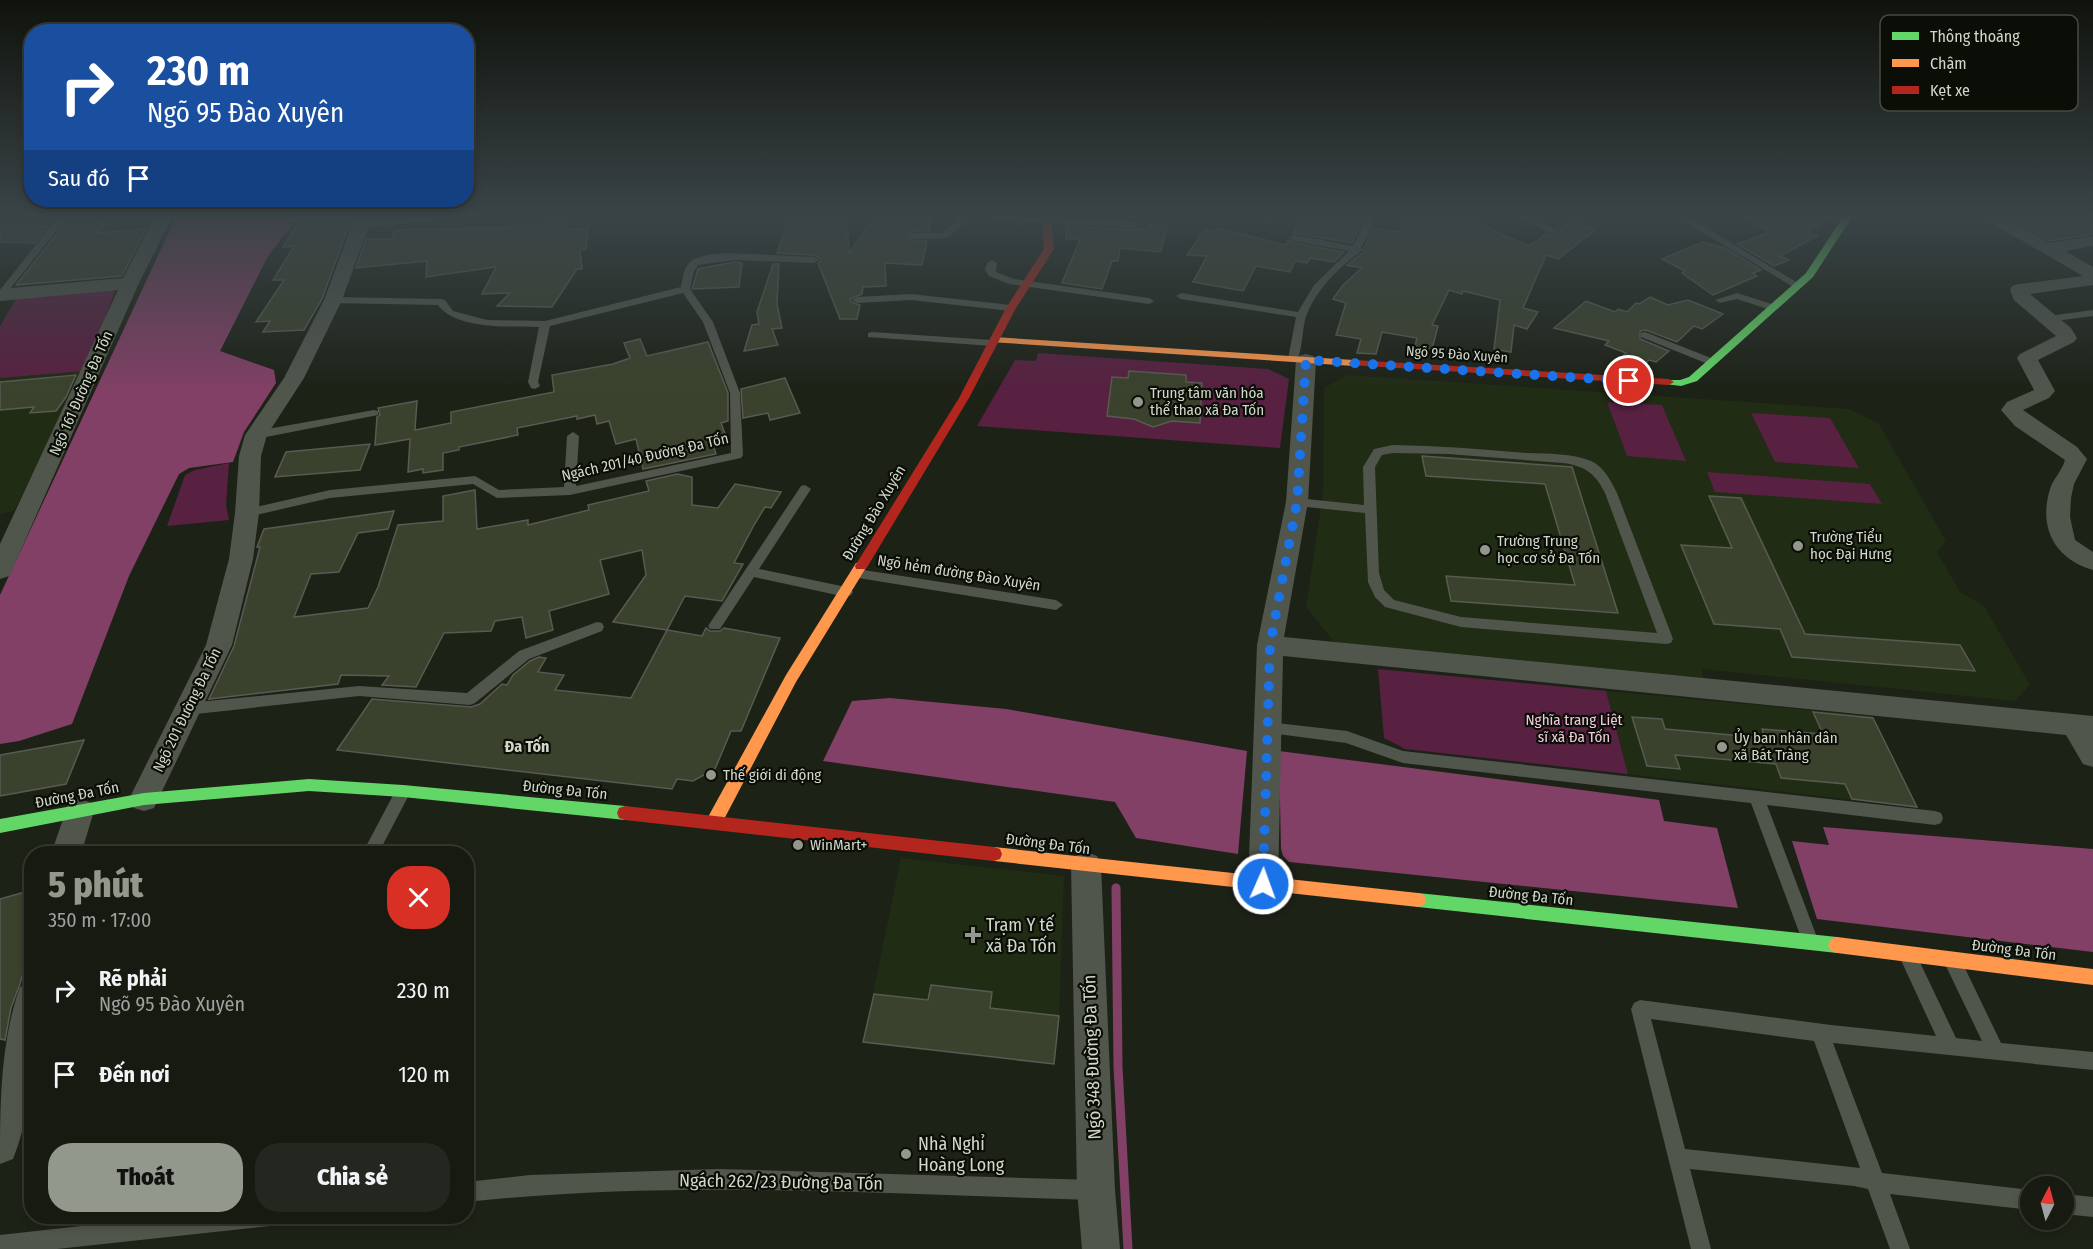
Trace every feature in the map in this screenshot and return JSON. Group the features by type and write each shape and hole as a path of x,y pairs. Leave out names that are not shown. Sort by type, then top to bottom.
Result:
{"street":[{"name":"Ngõ 161 Đường Đa Tốn","path":"0,570 134,275"},
{"name":"Ngõ 201 Đường Đa Tốn","path":"144,799 219,645 241,559 247,513 250,456 256,435 294,378 333,300 342,275"},
{"name":"Đường Đào Xuyên","path":"714,822 791,679 964,398 1011,308 1032,275"},
{"name":"Ngõ 95 Đào Xuyên","path":"993,341 1668,383 1693,379 1808,275"},
{"path":"2093,280 2019,290 2021,296 2064,332 2067,338 2027,358 2045,391 2014,406 2012,410 2020,418 2062,444 2076,459 2075,465 2062,485 2058,500 2062,538 2067,546 2093,562"},
{"path":"0,296 130,283"},
{"path":"1263,884 1270,645 1297,502 1299,360"},
{"path":"1270,645 2083,726 2093,756"},
{"name":"Đường Đa Tốn","path":"0,826 144,799 309,785 403,791 714,822 1086,865 1811,942 2093,976"},
{"path":"68,846 79,811"},
{"name":"Ngõ 348 Đường Đa Tốn","path":"1086,865 1096,1190 1101,1249"},
{"path":"0,1146 24,1035"}],"lane":[{"path":"0,296 17,275"},
{"path":"333,300 441,302 449,313 487,323 545,324 685,289 688,275"},
{"path":"997,275 1027,284 1149,301"},
{"path":"1299,360 1300,315 1321,282 1329,275"},
{"path":"1781,275 1798,286"},
{"name":"Ngách 201/40 Đường Đa Tốn","path":"247,513 330,494 475,480 498,494 570,491 737,455 735,393 708,322 685,289"},
{"path":"1180,296 1300,315"},
{"path":"1720,300 1737,296 1774,308"},
{"path":"857,300 917,297 1011,308"},
{"path":"2048,319 2093,313"},
{"path":"535,386 533,382 545,324"},
{"path":"1645,334 1712,362"},
{"path":"872,335 993,341"},
{"path":"256,435 374,413"},
{"path":"570,491 573,436"},
{"path":"1393,449 1430,449 1582,461 1593,466 1609,487 1666,639 1461,622 1390,604 1381,597 1375,587 1372,573 1370,510 1369,467 1378,452 1393,449"},
{"path":"715,626 805,489"},
{"path":"1297,502 1370,510"},
{"path":"752,572 846,592"},
{"name":"Ngõ hẻm đường Đào Xuyên","path":"857,574 1056,605"},
{"path":"187,709 358,691 470,699 524,655 597,627"},
{"path":"1268,728 1347,737 1403,757 1935,818"},
{"path":"374,846 403,791"},
{"path":"1756,797 1811,942"},
{"path":"1906,954 1950,1046"},
{"path":"1952,959 1996,1051"},
{"path":"1701,1249 1640,1009 1821,1032 2093,1061"},
{"path":"1821,1032 1900,1249"},
{"path":"1677,1158 1854,1176 1875,1181 2020,1199"},
{"name":"Ngách 262/23 Đường Đa Tốn","path":"474,1191 530,1185 718,1179 1096,1190"},
{"path":"2074,1205 2093,1207"},
{"path":"0,1245 163,1224"}],"shaded area":[{"path":"149,275 258,275 220,351 274,370 276,383 244,432 233,462 189,468 179,474 129,576 72,724 19,741 0,744 0,595"},
{"path":"86,371 14,511 0,514 0,378"},
{"path":"1347,375 1849,409 1879,424 1946,541 1937,552 1960,592 1984,606 2030,685 2015,701 1701,669 1704,680 1335,643 1306,607 1323,494 1324,388"},
{"path":"1606,691 1872,716 1917,807 1628,774"},
{"path":"890,698 1006,709 1247,751 1238,854 1136,838 1115,802 823,761 852,701"},
{"path":"1279,751 1659,800 1664,821 1717,828 1738,908 1289,862 1283,856 1281,849"},
{"path":"1823,827 2093,849 2093,952 1817,919 1792,841 1829,845"},
{"name":"Trạm Y tế xã Đa Tốn","path":"901,858 1064,876 1059,1016 1054,1064 863,1042"}],"green space":[{"path":"116,288 86,371 0,378 0,326 16,299"},
{"name":"Trung tâm văn hóa thể thao xã Đa Tốn","path":"1038,353 1268,369 1289,379 1280,448 977,426 1015,360 1036,361"},
{"path":"1607,402 1662,405 1686,461 1627,456"},
{"path":"1751,413 1830,418 1859,468 1775,462"},
{"path":"229,463 226,505 229,520 167,526 185,475 195,470"},
{"path":"1707,472 1870,484 1882,504 1715,492"},
{"name":"Nghĩa trang Liệt sĩ xã Đa Tốn","path":"1378,669 1606,691 1628,774 1405,749 1384,738"}],"building":[{"path":"24,275 122,275 122,276 16,285"},
{"path":"276,275 331,275 322,299 304,330 263,332 270,321 256,322 284,280 273,280"},
{"path":"492,275 573,275 552,307 497,306 510,293 482,294"},
{"path":"696,275 740,275 739,287 692,289"},
{"path":"769,275 778,275 777,304 782,328 772,329 778,345 744,351 752,325 759,324 757,312"},
{"path":"823,275 886,275 886,286 863,287 862,294 850,299 851,302 860,305 857,319 840,319"},
{"path":"1065,275 1107,275 1102,289 1062,283"},
{"path":"1197,275 1251,275 1243,291 1193,282"},
{"path":"1354,275 1537,275 1523,308 1538,312 1527,329 1514,325 1511,352 1494,349 1500,300 1449,290 1432,325 1438,326 1432,349 1415,346 1417,338 1382,332 1376,354 1357,353 1361,339 1336,335 1346,303 1333,299"},
{"path":"1685,275 1757,276 1713,295"},
{"path":"1650,297 1668,305 1688,300 1723,314 1702,329 1694,326 1677,342 1646,330 1640,331 1640,339 1669,351 1656,362 1649,360 1638,370 1616,363 1626,353 1605,345 1609,341 1554,328 1586,301 1615,312 1618,309 1627,312 1636,303 1639,304"},
{"path":"640,339 647,356 708,342 728,393 728,421 721,423 728,442 713,445 716,454 643,469 636,439 616,444 609,421 597,424 595,415 577,419 577,416 517,428 518,435 459,447 459,450 443,453 443,470 423,473 423,469 408,472 410,439 375,445 377,417 380,415 378,408 417,401 415,430 451,423 451,412 554,392 552,375 613,364 630,358 624,343"},
{"path":"1129,371 1186,375 1186,382 1202,383 1200,423 1172,421 1153,427 1134,419 1107,416 1112,377 1128,378"},
{"path":"76,375 66,397 56,411 30,413 34,407 0,410 0,382"},
{"path":"785,378 800,413 770,420 768,413 743,418 741,389"},
{"path":"370,444 360,470 275,477 286,452"},
{"path":"1422,456 1572,467 1618,613 1451,601 1446,576 1575,585 1545,484 1426,476"},
{"path":"677,474 692,477 692,505 718,508 735,484 781,492 771,508 765,507 754,525 734,563 743,564 722,601 685,596 667,630 613,622 646,575 642,550 600,560 609,594 549,611 553,630 526,638 522,617 495,621 491,631 444,633 416,687 382,685 389,676 341,675 338,684 209,699 234,646 260,547 257,547 264,529 394,511 388,529 358,533 339,572 311,574 294,617 368,608 378,587 398,525 443,521 443,496 475,490 477,529 528,520 528,525 589,510 588,505 649,491 646,481"},
{"path":"1709,496 1741,498 1805,634 1960,645 1975,671 1792,657 1780,629 1714,624 1681,545 1732,548"},
{"path":"706,628 710,631 720,631 724,628 780,638 741,731 731,731 715,769 693,781 677,779 672,789 337,750 372,699 471,707 480,704 502,684 507,685 513,675 530,661 539,657 546,658 538,672 564,675 555,690 631,698 667,630 702,636"},
{"path":"1813,712 1873,718 1917,807 1852,799 1845,784 1781,778 1776,764 1675,755 1680,769 1647,766 1632,717 1662,719 1665,729 1765,738 1762,729 1823,734"},
{"path":"84,740 66,784 0,796 0,755"},
{"path":"24,892 24,969 11,1008 5,1040 0,1039 0,899"},
{"path":"931,985 992,992 990,1008 1059,1016 1054,1064 863,1042 874,994 928,1000"}],"waterway":[{"path":"1116,888 1118,1067 1128,1249"}],"traffic: fast":[{"path":"1669,382 1681,383 1693,379 1810,275"},
{"path":"0,826 144,799 309,785 403,791 625,813"},
{"path":"1418,900 1837,945"}],"traffic: slow":[{"path":"994,340 1354,363"},
{"path":"714,822 791,679 861,566"},
{"path":"994,854 1418,900"},
{"path":"1837,945 2093,977"}],"traffic: jam":[{"path":"861,566 964,398 1011,308 1032,275"},
{"path":"1354,363 1669,382"},
{"path":"625,813 994,854"}],"place":[{"name":"Trung tâm văn hóa thể thao xã Đa Tốn","path":"1138,402"},
{"name":"Trường Tiểu học Đại Hưng","path":"1798,546"},
{"name":"Trường Trung học cơ sở Đa Tốn","path":"1485,550"},
{"name":"Ủy ban nhân dân xã Bát Tràng","path":"1722,747"},
{"name":"Thế giới di động","path":"711,775"},
{"name":"WinMart+","path":"798,845"},
{"name":"Trạm Y tế xã Đa Tốn","path":"973,935"},
{"name":"Nhà Nghỉ Hoàng Long","path":"906,1154"}],"district":[{"name":"Đa Tốn","path":"527,746"}],"route":[{"path":"1263,884 1270,645 1297,502 1306,360 1629,381"}]}
